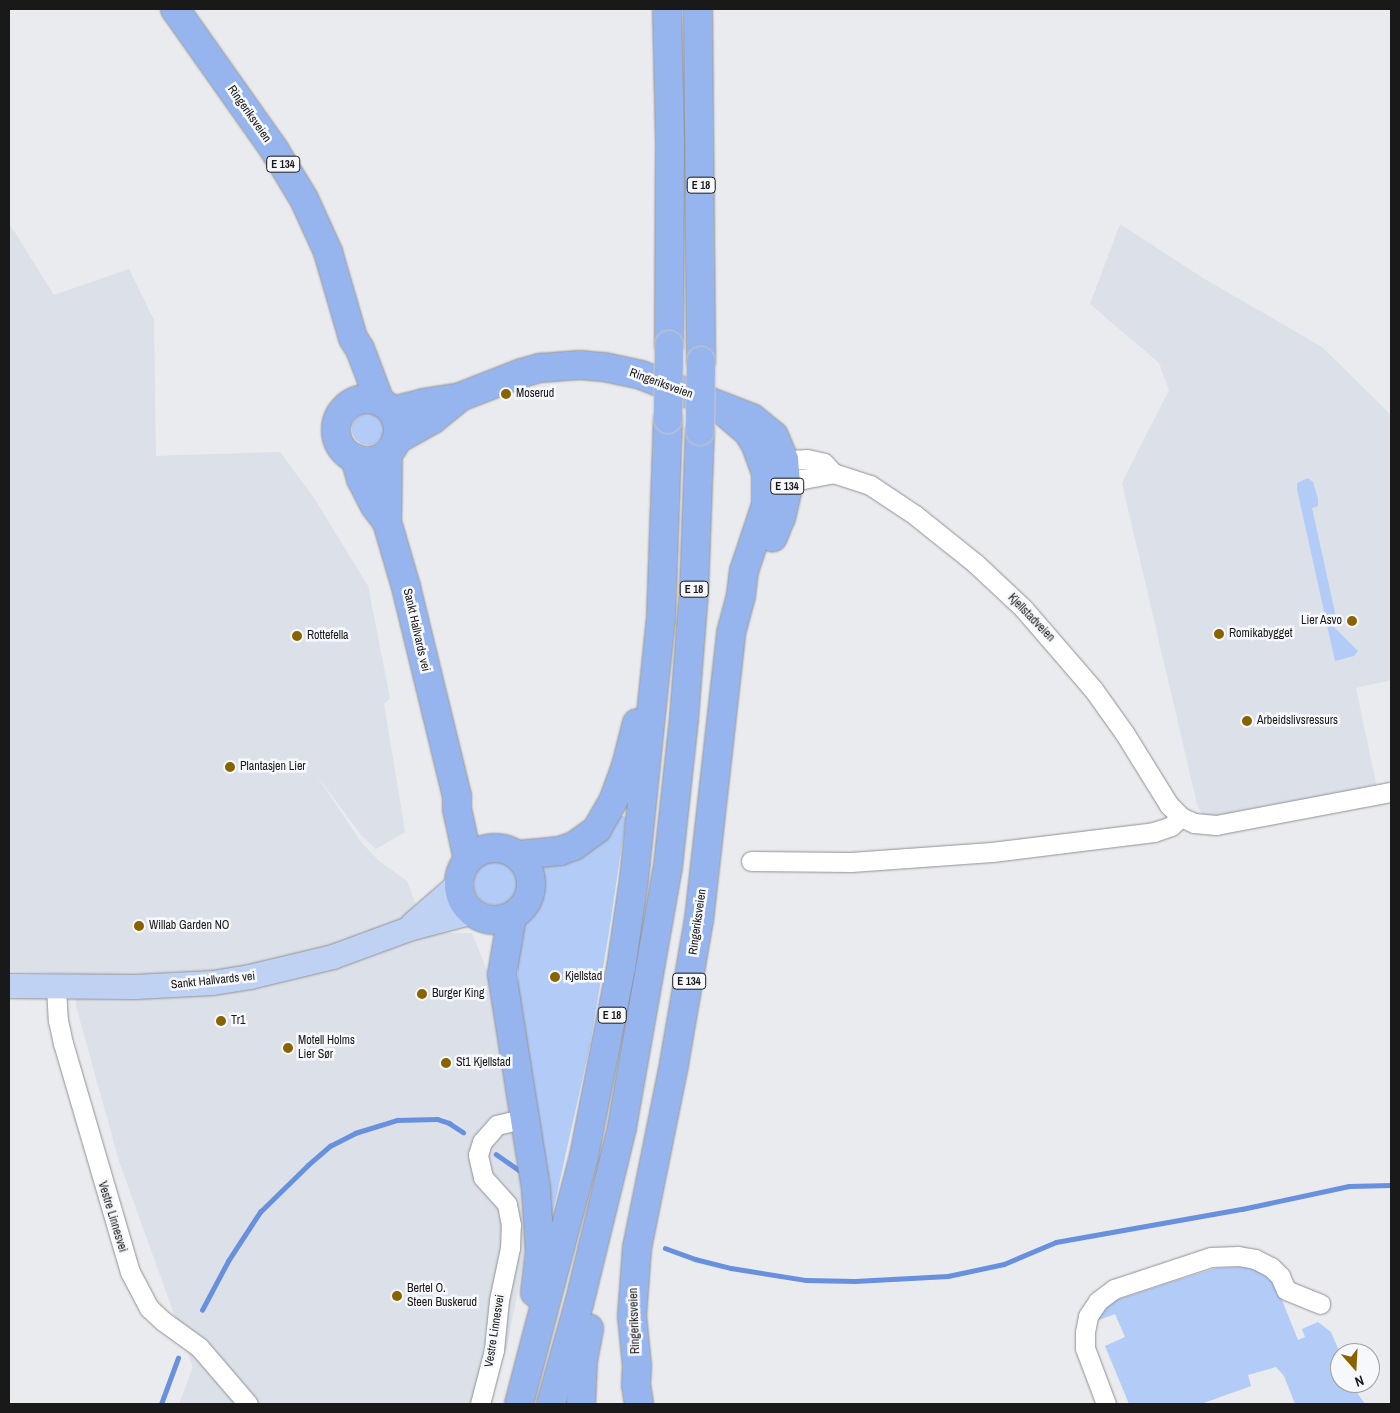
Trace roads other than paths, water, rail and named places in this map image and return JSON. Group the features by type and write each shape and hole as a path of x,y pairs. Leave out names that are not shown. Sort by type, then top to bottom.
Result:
{"highway":[{"name":"Ringeriksveien","path":"175,9 275,151 304,199 328,252 353,338 386,406 460,397 522,373 555,366 580,365 604,367 641,375 716,405 748,432 756,445 779,471 744,571 741,595 731,633 708,848 690,977 637,1248 632,1316 639,1404"},
{"name":"E 18","path":"518,1404 584,1156 620,968 640,831 661,618 668,419 670,145 667,9"},
{"name":"E 18","path":"551,1404 580,1304 607,1194 636,1058 668,866 684,718 690,650 700,431 698,9"},
{"name":"Ringeriksveien","path":"350,404 353,338"},
{"name":"Ringeriksveien","path":"392,447 432,420 460,397"},
{"name":"E 134","path":"350,404 365,399 386,406 398,425 392,447 372,460 355,458"},
{"path":"350,404 338,419 336,432 341,445 355,458"},
{"name":"Sankt Hallvards vei","path":"392,447 387,522 406,587 457,797 456,809 468,860"},
{"name":"Sankt Hallvards vei","path":"355,458 361,479 374,506 387,522"},
{"name":"E 18","path":"468,860 478,852 507,851 548,854 574,846 587,838 604,820 626,766 640,708 646,647 661,618"},
{"name":"Sankt Hallvards vei","path":"457,797 475,824 507,851"},
{"path":"477,914 496,920 512,916 528,899 532,883 528,868 507,851"},
{"path":"459,884 461,871 468,860"},
{"name":"E 18","path":"459,884 462,897 477,914 494,962 502,974"},
{"name":"E 18","path":"512,916 502,974 536,1188 540,1251 532,1306 514,1373 518,1404"},
{"name":"E 18","path":"581,1404 586,1344 609,1245 607,1194"},
{"name":"Ringeriksveien","path":"637,1366 646,1383 652,1404"}],"main road":[{"name":"Sankt Hallvards vei","path":"409,929 459,884"},
{"name":"Sankt Hallvards vei","path":"9,986 135,988 213,983 250,978 333,957 409,929 477,914"}],"street":[{"name":"Kjellstadveien","path":"779,471 811,478 832,473 881,491 951,543 1023,608 1093,689 1125,734 1169,805 1181,817"},
{"path":"751,861 851,862 992,852 1154,832 1171,826 1181,817 1194,823 1216,824 1391,792"},
{"name":"Vestre Linnesvei","path":"56,986 58,1020 63,1043 130,1272 149,1308 163,1322 199,1347 248,1404"},
{"name":"Vestre Linnesvei","path":"480,1404 494,1350 499,1300 510,1248 511,1225 509,1210 503,1198 480,1170 478,1155 482,1142 497,1125 526,1118"},
{"path":"1106,1404 1085,1348 1085,1332 1088,1316 1098,1301 1114,1289 1211,1257 1238,1256 1255,1259 1271,1267 1280,1276 1286,1290 1320,1304"}],"waterway":[{"path":"202,1310 228,1261 260,1212 330,1146 355,1133 397,1120 437,1119 449,1123 463,1132"},
{"path":"496,1154 520,1171"},
{"path":"665,1248 695,1259 731,1268 806,1280 855,1281 948,1276 1004,1264 1056,1242 1242,1209 1349,1186 1391,1185"},
{"path":"161,1404 178,1358"}],"place":[{"name":"Moserud","path":"506,394"},
{"name":"Lier Asvo","path":"1352,621"},
{"name":"Romikabygget","path":"1219,634"},
{"name":"Rottefella","path":"297,636"},
{"name":"Arbeidslivsressurs","path":"1247,721"},
{"name":"Plantasjen Lier","path":"230,767"},
{"name":"Willab Garden NO","path":"139,926"},
{"name":"Kjellstad","path":"555,977"},
{"name":"Burger King","path":"422,994"},
{"name":"Tr1","path":"221,1021"},
{"name":"Motell Holms Lier Sør","path":"288,1048"},
{"name":"St1 Kjellstad","path":"446,1063"},
{"name":"Bertel O. Steen Buskerud","path":"397,1296"}]}
